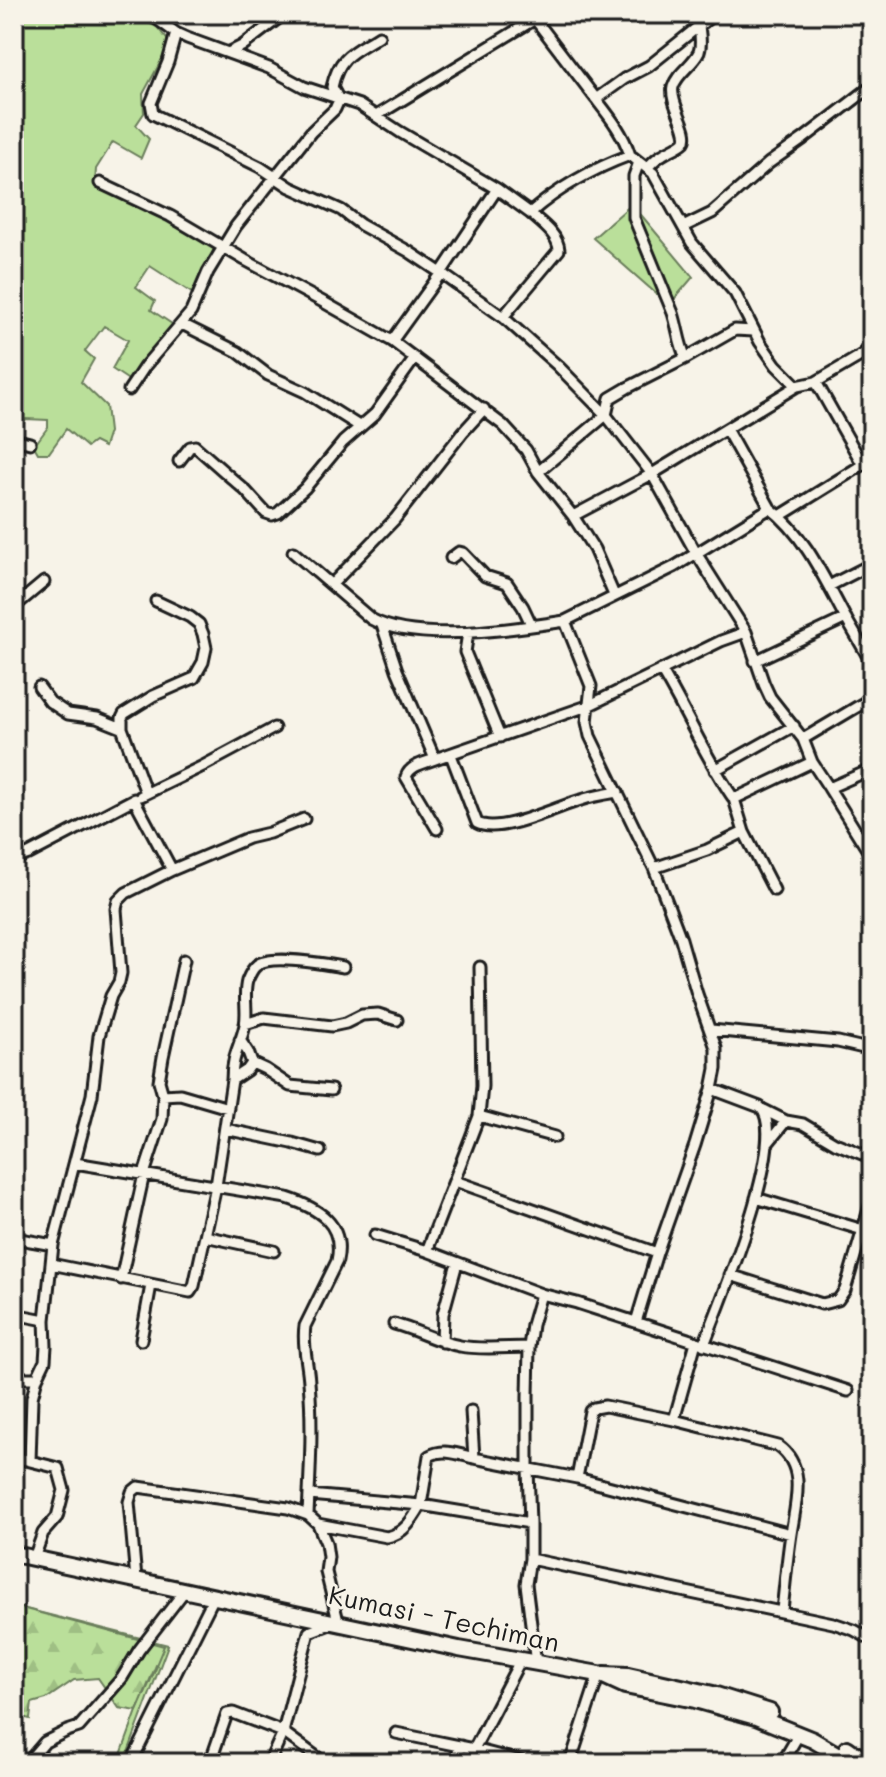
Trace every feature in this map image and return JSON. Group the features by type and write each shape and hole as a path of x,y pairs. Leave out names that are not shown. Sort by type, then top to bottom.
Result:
{"highway":[{"name":"Kumasi - Techiman","path":"14,1554 520,1661 599,1674 625,1686 745,1714 799,1734 852,1763"},
{"path":"599,1674 628,1675 760,1708 817,1731 869,1763"}],"street":[{"path":"152,14 176,33 269,68 304,87 359,105 497,189 530,213 552,233 559,242 559,250 503,317"},
{"path":"228,53 284,14"},
{"path":"596,99 649,66 714,14"},
{"path":"376,116 536,16 620,130 630,155 653,173 698,253 735,293 776,365 797,386"},
{"path":"686,358 673,313 634,218 634,176 644,165 686,138 673,103 673,86 699,53 699,26"},
{"path":"176,33 151,103 153,114 260,167 290,187 341,210 408,251 503,317 558,366 606,415 652,474 696,553 746,632 770,697 803,739 812,762 872,857"},
{"path":"339,100 332,87 340,64 347,56 379,36"},
{"path":"242,46 243,58"},
{"path":"683,227 712,213 769,163 872,86"},
{"path":"129,390 145,366 191,312 208,272 248,209 311,132 335,109 339,100"},
{"path":"530,213 576,179 630,155"},
{"path":"100,183 160,211 392,341 484,409 526,450 538,472 573,516 594,549 614,595"},
{"path":"392,341 497,189"},
{"path":"735,330 744,310"},
{"path":"182,324 238,352 268,375 305,392 359,426"},
{"path":"538,472 606,415 610,398 735,330 754,331"},
{"path":"573,516 652,474 797,386 816,382 872,346"},
{"path":"179,461 190,447 195,446 266,513 278,513 305,488 343,442 375,414 415,358"},
{"path":"780,516 867,462 816,382"},
{"path":"332,584 395,519 484,409"},
{"path":"726,429 770,508 800,540 829,586 872,664"},
{"path":"14,439 30,443"},
{"path":"293,552 382,625 400,630 468,633 565,621 674,567 770,508"},
{"path":"451,558 459,552 463,553 485,576 507,583 532,626"},
{"path":"829,586 872,564"},
{"path":"14,607 44,582"},
{"path":"146,793 122,728 122,718 153,696 194,678 203,662 206,648 199,624 156,601"},
{"path":"755,661 846,618"},
{"path":"565,621 591,686 588,729 654,868 681,939 716,1048 712,1089 636,1322"},
{"path":"382,625 397,670 435,759"},
{"path":"437,829 406,777 412,768 590,705 721,641 746,632"},
{"path":"468,633 465,652 500,737"},
{"path":"661,670 734,799 744,832 774,890"},
{"path":"39,687 50,702 68,714 97,718 122,728"},
{"path":"803,739 872,698"},
{"path":"715,770 794,726"},
{"path":"14,859 274,728"},
{"path":"451,755 477,823 484,826 513,824 583,799 618,792"},
{"path":"734,799 812,762"},
{"path":"829,788 872,769"},
{"path":"134,799 172,870"},
{"path":"30,1461 32,1398 45,1361 45,1320 53,1245 92,1095 99,1036 121,973 118,901 126,893 172,870 248,838 304,819"},
{"path":"654,868 707,850 744,832"},
{"path":"121,1279 144,1174 162,1119 163,1095 159,1081 184,960"},
{"path":"51,1264 190,1292 194,1286 216,1186 232,1064 245,1024 246,984 256,965 267,960 314,961 343,967"},
{"path":"427,1251 479,1116 482,1086 480,967"},
{"path":"245,1024 264,1018 332,1026 362,1015 378,1014 397,1020"},
{"path":"711,1030 838,1042 872,1050"},
{"path":"240,1040 252,1063 290,1086 331,1090"},
{"path":"14,1063 14,1074"},
{"path":"232,1080 252,1063"},
{"path":"712,1089 760,1107 786,1121 803,1124 835,1143 872,1158"},
{"path":"163,1095 180,1094 228,1108"},
{"path":"674,1420 700,1344 730,1275 764,1172 768,1124 764,1110"},
{"path":"479,1116 555,1137"},
{"path":"767,1145 786,1121"},
{"path":"225,1129 320,1151"},
{"path":"75,1163 287,1198 309,1205 325,1216 336,1233 339,1250 303,1337 309,1383 311,1443 308,1515"},
{"path":"455,1181 657,1253"},
{"path":"756,1198 863,1230"},
{"path":"730,1275 822,1304 838,1300 845,1290 872,1199"},
{"path":"375,1235 541,1294 848,1391"},
{"path":"205,1236 274,1251"},
{"path":"14,1238 53,1245"},
{"path":"442,1342 443,1314 457,1263"},
{"path":"141,1340 151,1285"},
{"path":"536,1664 526,1584 530,1559 529,1347 541,1294"},
{"path":"14,1314 45,1320"},
{"path":"394,1324 461,1347 529,1347"},
{"path":"14,1378 37,1378"},
{"path":"577,1478 590,1411 605,1406 778,1446 786,1452 799,1494 782,1610"},
{"path":"471,1411 474,1458"},
{"path":"318,1524 387,1537 398,1535 421,1505 429,1456 445,1451 577,1478 791,1534"},
{"path":"14,1457 58,1468 63,1480 64,1490 57,1517 43,1533 34,1558"},
{"path":"136,1579 129,1502 132,1492 138,1487 288,1508 308,1515 318,1524 326,1543 326,1572 338,1621 309,1632 283,1732 269,1763"},
{"path":"309,1495 421,1505 530,1523"},
{"path":"530,1559 782,1610 833,1623 872,1640"},
{"path":"31,1763 45,1742 79,1727 122,1678 139,1650 186,1589"},
{"path":"131,1763 215,1595"},
{"path":"474,1749 520,1661"},
{"path":"570,1763 599,1674"},
{"path":"210,1763 227,1714 233,1713 283,1732 325,1763"},
{"path":"396,1733 528,1763"},
{"path":"782,1763 799,1734"},
{"path":"453,1763 461,1746"}],"green space":[{"path":"14,14 130,14 157,27 167,39 167,50 143,94 144,113 136,125 149,139 141,158 113,142 96,169 95,183 215,246 195,295 150,266 136,287 155,301 151,310 175,326 130,381 112,369 128,340 104,326 85,351 94,359 81,382 106,406 109,432 104,447 94,442 87,447 66,429 49,453 38,453 34,446 48,427 48,420 26,419 14,433"},
{"path":"632,204 693,277 669,305 593,238"},
{"path":"14,1606 168,1645 124,1763 118,1763 157,1666"},
{"path":"14,1606 164,1646 137,1711 119,1708 98,1678 74,1680 46,1699 32,1703 30,1719 14,1715"}]}
